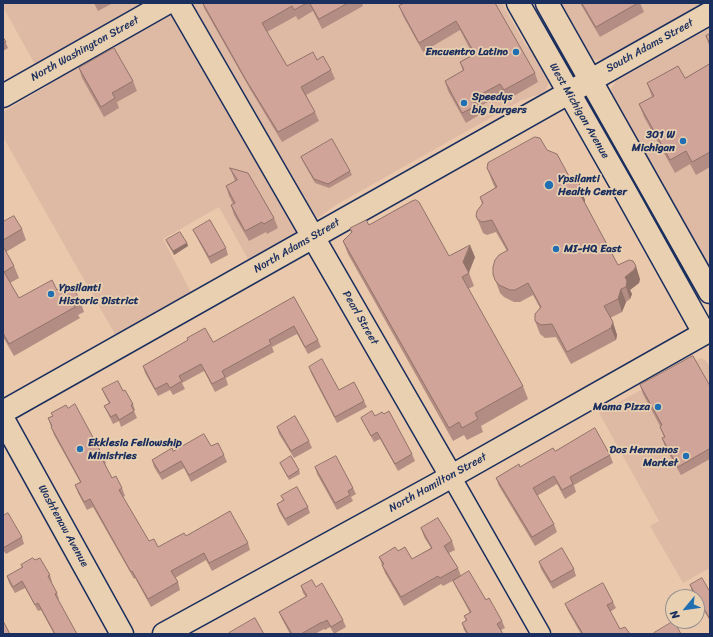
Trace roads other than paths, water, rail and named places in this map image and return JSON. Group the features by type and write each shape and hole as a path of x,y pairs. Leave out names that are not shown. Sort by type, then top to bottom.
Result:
{"street":[{"name":"North Washington Street","path":"3,96 167,3"},
{"name":"Pearl Street","path":"178,3 541,634"},
{"name":"West Michigan Avenue","path":"518,3 708,336"},
{"path":"547,3 710,292"},
{"name":"South Adams Street","path":"590,80 710,12"},
{"name":"North Adams Street","path":"3,412 590,80"},
{"name":"North Hamilton Street","path":"164,634 708,336"},
{"name":"Washtenaw Avenue","path":"3,419 122,634"}],"place":[{"name":"Encuentro Latino","path":"516,52"},
{"name":"Speedys big burgers","path":"464,103"},
{"name":"301 W Michigan","path":"683,141"},
{"name":"Ypsilanti Health Center","path":"549,185"},
{"name":"MI-HQ East","path":"556,249"},
{"name":"Ypsilanti Historic District","path":"51,294"},
{"name":"Mama Pizza","path":"658,407"},
{"name":"Ekklesia Fellowship Ministries","path":"80,449"},
{"name":"Dos Hermanos Market","path":"686,456"}]}
